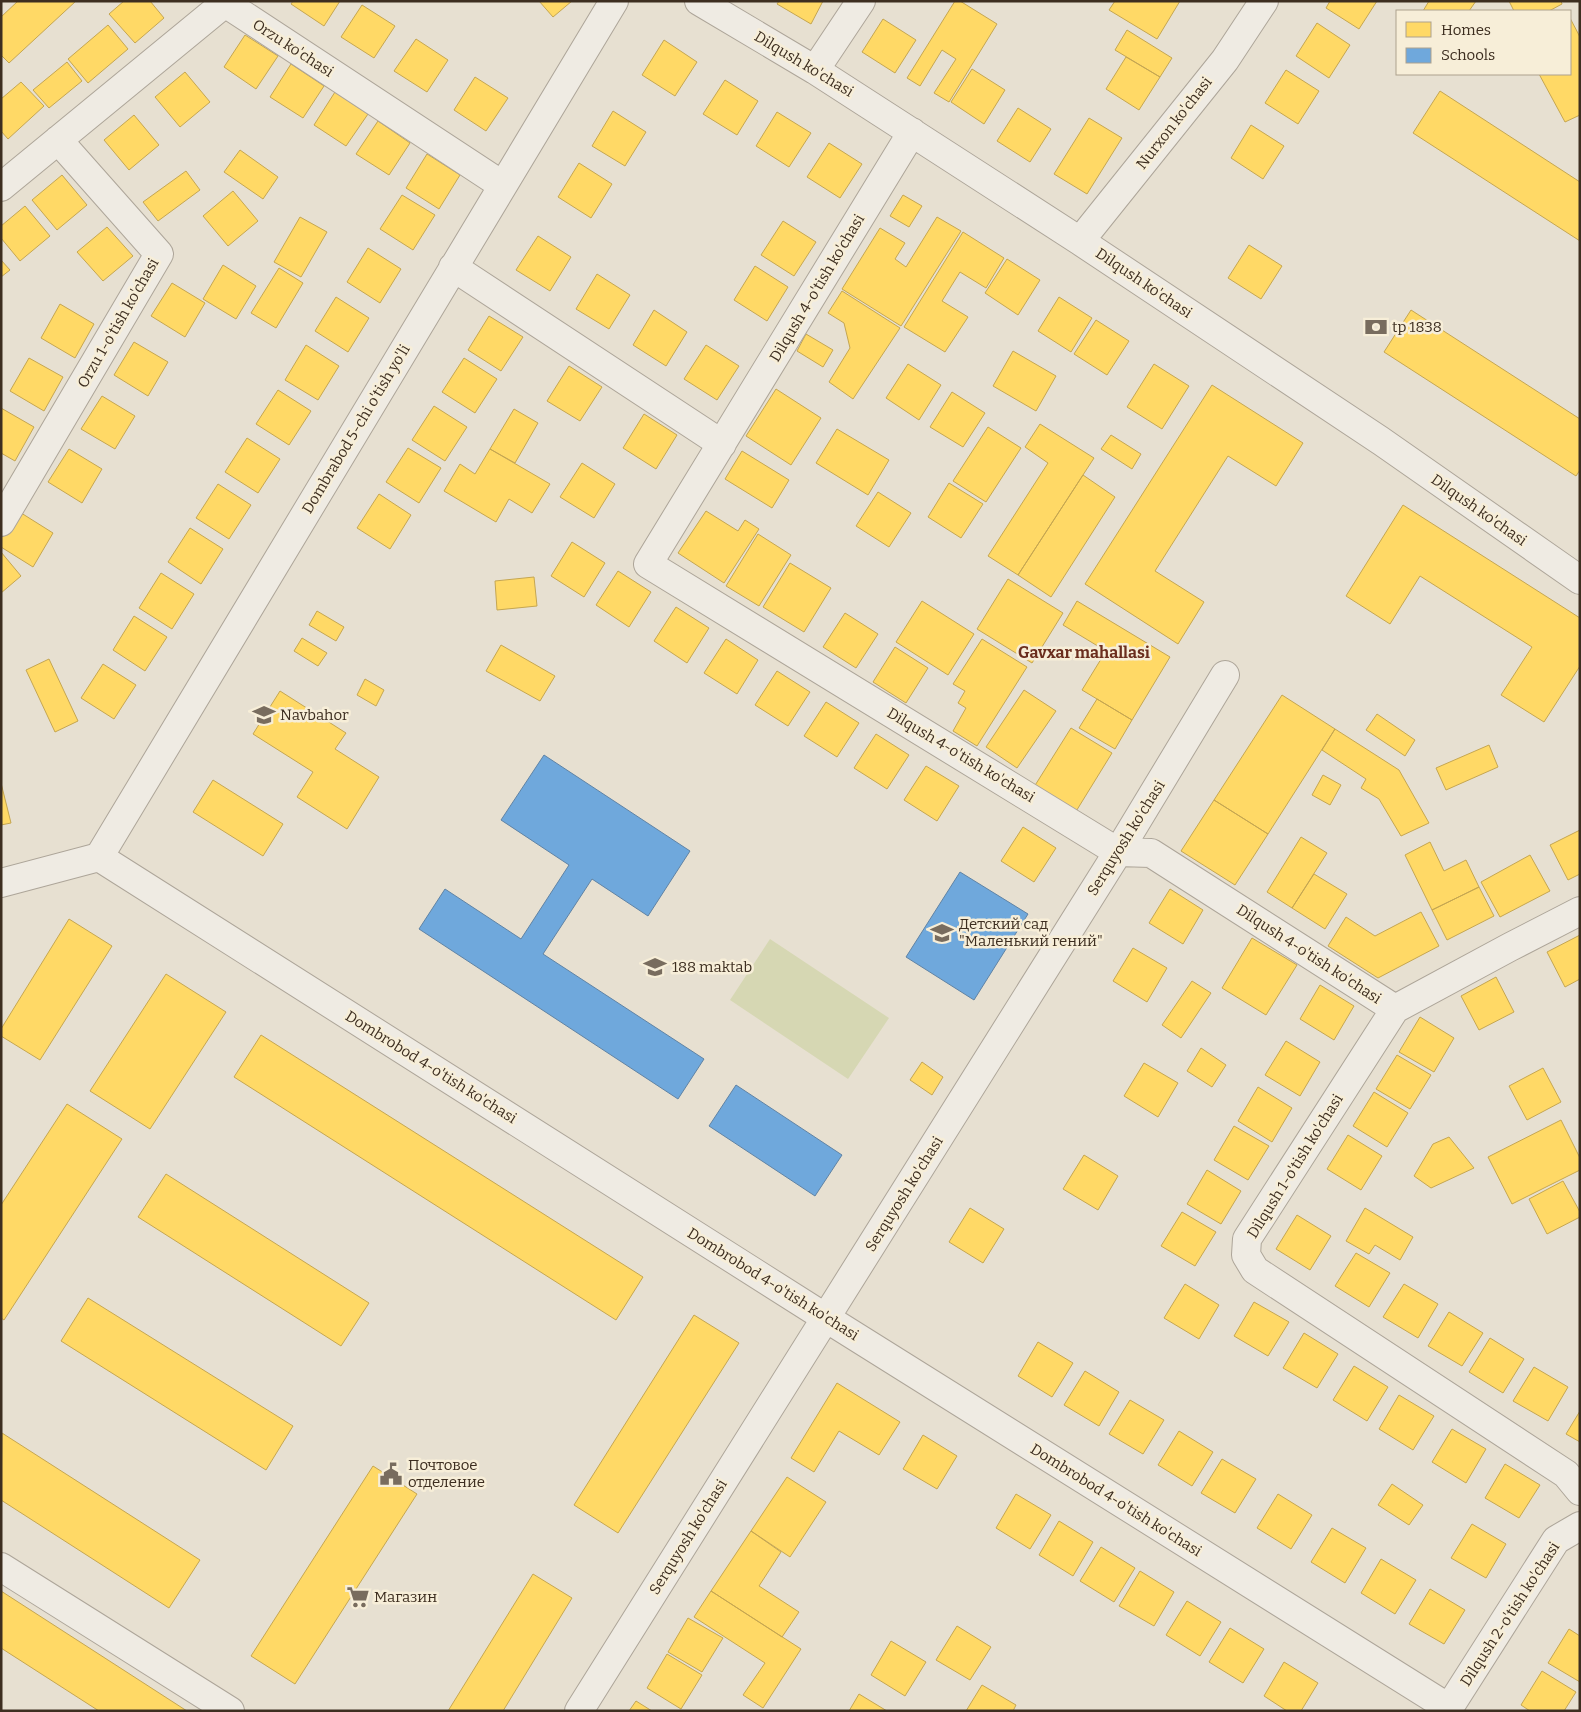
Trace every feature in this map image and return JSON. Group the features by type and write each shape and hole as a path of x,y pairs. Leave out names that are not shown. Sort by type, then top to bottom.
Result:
{"street":[{"name":"Dombrabod 5-chi o'tish yo'li","path":"99,857 452,267 614,1"},
{"name":"Dilqush ko'chasi","path":"699,1 815,70 1080,241 1381,441 1580,580"},
{"path":"815,70 861,1"},
{"name":"Nurxon ko'chasi","path":"1080,241 1225,60 1264,1"},
{"name":"Orzu ko'chasi","path":"1,187 226,4 502,185"},
{"name":"Dilqush 4-o'tish ko'chasi","path":"912,132 648,564 1118,852 1151,853 1395,1009"},
{"name":"Orzu 1-o'tish ko'chasi","path":"1,522 159,254 58,140"},
{"path":"452,267 722,444"},
{"name":"Serquyosh ko'chasi","path":"579,1711 1118,852 1225,675"},
{"path":"1,883 99,857"},
{"name":"Dombrobod 4-o'tish ko'chasi","path":"99,857 826,1318 1448,1709"},
{"name":"Dilqush 1-o'tish ko'chasi","path":"1580,911 1510,946 1395,1009 1247,1239 1246,1255 1255,1270 1566,1474 1580,1491"},
{"name":"Dilqush 2-o'tish ko'chasi","path":"1448,1709 1556,1540 1580,1526"},
{"path":"1,1567 230,1711"}],"green space":[{"path":"770,939 889,1018 848,1079 730,1000"}],"building: Homes":[{"path":"18,1 76,1 9,63 1,55 1,17"},
{"path":"124,1 150,1 164,18 135,43 109,14"},
{"path":"293,1 340,1 324,26 291,4"},
{"path":"539,1 572,1 553,17"},
{"path":"779,1 823,1 811,24 777,4"},
{"path":"955,1 960,1 997,24 949,102 934,93 956,59 942,50 920,86 907,78"},
{"path":"1115,1 1180,1 1157,39 1109,10"},
{"path":"1330,1 1377,1 1359,29 1326,8"},
{"path":"1429,1 1476,1 1470,10 1424,10"},
{"path":"1509,1 1561,1 1562,4 1551,10 1514,10"},
{"path":"362,5 395,26 374,58 341,37"},
{"path":"883,19 916,40 895,73 862,52"},
{"path":"1571,20 1580,37 1580,115 1565,122 1540,75 1571,75"},
{"path":"1317,23 1350,45 1329,78 1296,56"},
{"path":"108,25 128,49 88,83 68,59"},
{"path":"1127,30 1172,58 1160,77 1115,50"},
{"path":"245,35 278,56 256,89 224,67"},
{"path":"416,39 448,60 427,92 394,71"},
{"path":"664,40 697,62 675,96 642,75"},
{"path":"1126,57 1160,77 1139,110 1106,89"},
{"path":"67,62 82,81 49,108 33,90"},
{"path":"291,64 324,86 303,118 270,97"},
{"path":"972,69 1005,90 984,124 951,102"},
{"path":"1286,70 1319,91 1298,124 1265,103"},
{"path":"185,72 210,102 180,127 155,97"},
{"path":"475,77 508,98 486,131 454,110"},
{"path":"725,80 758,101 737,135 703,114"},
{"path":"21,82 44,106 8,139 1,131 1,99"},
{"path":"1440,91 1580,182 1580,241 1413,133"},
{"path":"335,92 368,114 346,146 314,125"},
{"path":"1018,108 1051,129 1030,162 997,141"},
{"path":"613,111 646,132 625,166 592,146"},
{"path":"777,112 811,133 789,167 756,146"},
{"path":"134,115 159,145 129,170 104,140"},
{"path":"1089,118 1122,138 1087,194 1054,174"},
{"path":"378,121 410,143 389,175 356,154"},
{"path":"1251,125 1284,146 1263,179 1231,158"},
{"path":"829,143 862,164 840,198 807,177"},
{"path":"240,150 278,177 263,199 224,172"},
{"path":"427,154 460,175 439,209 406,188"},
{"path":"579,163 612,184 591,218 558,197"},
{"path":"186,171 200,190 158,221 143,202"},
{"path":"62,175 87,205 57,230 32,200"},
{"path":"233,191 258,221 228,246 203,216"},
{"path":"402,195 435,215 413,250 380,229"},
{"path":"903,195 922,206 909,227 890,216"},
{"path":"25,206 50,236 20,261 1,238 1,226"},
{"path":"300,217 327,232 301,277 274,262"},
{"path":"937,217 961,231 901,326 842,289 880,228 905,243 895,259 906,267"},
{"path":"783,221 816,242 794,276 761,255"},
{"path":"107,227 133,256 103,281 77,252"},
{"path":"963,232 1004,258 986,288 960,272 942,301 968,317 945,352 904,327"},
{"path":"538,236 571,257 550,291 516,270"},
{"path":"1249,245 1282,266 1261,299 1228,278"},
{"path":"368,248 401,269 380,303 347,282"},
{"path":"1007,259 1040,280 1018,315 985,293"},
{"path":"1,260 10,270 1,277"},
{"path":"223,265 256,286 236,319 203,299"},
{"path":"755,266 788,287 767,321 734,300"},
{"path":"279,268 303,283 276,328 251,313"},
{"path":"597,274 630,295 609,329 576,309"},
{"path":"172,283 205,303 185,337 151,316"},
{"path":"842,291 900,328 853,399 829,382 850,348 844,323 828,313"},
{"path":"336,297 369,318 348,352 315,331"},
{"path":"1059,297 1092,318 1071,352 1038,331"},
{"path":"60,304 94,324 75,358 41,338"},
{"path":"654,310 687,332 666,366 633,345"},
{"path":"1411,310 1580,419 1580,470 1576,476 1384,352"},
{"path":"489,316 523,337 501,371 468,350"},
{"path":"1096,320 1129,341 1107,375 1074,354"},
{"path":"806,334 833,350 823,367 797,351"},
{"path":"134,342 168,362 148,396 114,375"},
{"path":"306,345 339,366 318,400 285,380"},
{"path":"706,345 739,366 717,400 684,379"},
{"path":"1013,351 1056,376 1036,411 993,386"},
{"path":"29,358 63,377 44,411 10,391"},
{"path":"464,358 497,379 475,413 442,392"},
{"path":"908,364 941,385 919,420 886,398"},
{"path":"1154,364 1189,386 1162,429 1127,407"},
{"path":"569,366 602,387 580,421 547,401"},
{"path":"1212,385 1303,443 1276,486 1228,456 1155,571 1204,602 1178,644 1085,584"},
{"path":"776,389 821,418 791,465 746,436"},
{"path":"278,390 311,411 289,445 256,424"},
{"path":"952,392 985,413 963,447 930,427"},
{"path":"102,396 135,416 115,449 81,429"},
{"path":"434,406 467,427 445,461 412,440"},
{"path":"1,408 34,427 15,461 1,453"},
{"path":"514,409 538,423 515,463 490,449"},
{"path":"644,414 677,435 656,469 623,448"},
{"path":"1040,424 1094,458 1018,575 988,556 1048,463 1025,447"},
{"path":"988,427 1021,448 986,502 953,481"},
{"path":"837,429 889,460 868,495 816,463"},
{"path":"1111,435 1141,454 1132,469 1101,449"},
{"path":"247,438 280,459 258,493 225,472"},
{"path":"408,448 441,468 419,503 386,482"},
{"path":"69,449 102,469 82,503 48,482"},
{"path":"490,449 550,484 532,513 509,499 496,522 444,491 460,464 475,474"},
{"path":"742,451 789,480 772,508 725,479"},
{"path":"582,463 615,484 594,518 560,497"},
{"path":"1083,475 1115,497 1051,597 1018,575"},
{"path":"949,483 983,504 961,538 928,517"},
{"path":"218,484 251,505 229,539 196,518"},
{"path":"878,492 911,513 889,547 856,526"},
{"path":"379,494 411,515 390,549 357,528"},
{"path":"1403,505 1580,618 1580,666 1544,722 1501,695 1532,647 1420,576 1390,624 1346,596"},
{"path":"18,511 53,533 33,567 1,547 1,538"},
{"path":"706,511 738,531 745,520 759,529 724,583 678,553"},
{"path":"190,528 223,549 201,584 168,562"},
{"path":"758,534 791,555 759,606 726,586"},
{"path":"572,542 605,563 584,597 551,576"},
{"path":"1,552 21,576 1,593"},
{"path":"790,563 831,588 804,632 763,607"},
{"path":"618,571 651,592 629,627 596,605"},
{"path":"161,573 194,594 172,629 139,608"},
{"path":"534,577 537,606 497,610 495,581"},
{"path":"1008,579 1063,613 1032,663 977,629"},
{"path":"922,601 974,634 948,675 896,642"},
{"path":"1077,601 1170,657 1132,720 1082,690 1106,651 1063,625"},
{"path":"676,607 709,628 687,663 654,641"},
{"path":"317,611 344,627 336,641 309,625"},
{"path":"845,613 878,634 856,668 823,647"},
{"path":"134,616 167,637 145,671 113,650"},
{"path":"302,638 327,653 318,666 294,651"},
{"path":"726,639 758,660 737,694 704,673"},
{"path":"982,639 1027,667 977,746 953,731 966,708 958,703 965,691 953,684"},
{"path":"501,645 555,676 540,701 486,671"},
{"path":"895,647 928,668 906,703 873,682"},
{"path":"49,659 78,721 55,732 26,670"},
{"path":"103,664 136,685 114,719 81,698"},
{"path":"777,671 810,692 788,726 755,705"},
{"path":"365,679 384,690 376,706 357,695"},
{"path":"1024,690 1056,711 1017,768 986,747"},
{"path":"280,691 346,733 335,749 379,777 347,829 297,797 313,772 253,734"},
{"path":"1282,695 1335,729 1268,834 1214,800"},
{"path":"1097,699 1132,720 1115,749 1079,728"},
{"path":"826,702 859,723 837,757 804,736"},
{"path":"1377,714 1415,740 1405,756 1366,730"},
{"path":"1071,728 1112,753 1075,813 1034,787"},
{"path":"1335,729 1399,770 1429,823 1401,836 1379,799 1361,788 1366,779 1322,750"},
{"path":"876,734 909,755 887,789 854,768"},
{"path":"1489,745 1498,767 1446,790 1436,768"},
{"path":"926,766 959,786 937,821 904,800"},
{"path":"1323,775 1341,785 1330,805 1312,795"},
{"path":"213,780 283,824 263,856 193,812"},
{"path":"1,783 11,823 1,825"},
{"path":"1214,800 1268,834 1235,885 1181,851"},
{"path":"1023,827 1056,848 1034,882 1001,861"},
{"path":"1580,830 1580,874 1568,880 1550,845"},
{"path":"1301,837 1327,853 1292,908 1267,892"},
{"path":"1430,842 1444,871 1466,860 1479,887 1432,910 1405,855"},
{"path":"1530,855 1550,891 1500,917 1481,882"},
{"path":"1314,874 1347,894 1325,929 1292,908"},
{"path":"1479,887 1494,916 1447,940 1432,910"},
{"path":"1170,889 1203,910 1183,944 1149,923"},
{"path":"1421,912 1439,946 1378,978 1328,946 1346,917 1375,936"},
{"path":"69,919 112,946 40,1060 1,1036 1,1029"},
{"path":"1580,935 1580,979 1565,987 1547,952"},
{"path":"1252,938 1297,965 1266,1015 1222,988"},
{"path":"1133,948 1167,968 1147,1002 1113,981"},
{"path":"166,974 226,1012 150,1129 90,1091"},
{"path":"1496,977 1514,1012 1479,1030 1461,996"},
{"path":"1192,981 1211,993 1181,1038 1162,1025"},
{"path":"1320,985 1354,1006 1334,1040 1300,1019"},
{"path":"1420,1017 1454,1038 1434,1072 1399,1052"},
{"path":"261,1035 643,1277 616,1320 234,1077"},
{"path":"1286,1041 1320,1062 1300,1096 1265,1075"},
{"path":"1201,1048 1226,1065 1212,1087 1187,1071"},
{"path":"1397,1055 1431,1075 1410,1109 1376,1089"},
{"path":"922,1062 943,1077 932,1095 910,1080"},
{"path":"1144,1063 1178,1083 1158,1117 1124,1096"},
{"path":"1543,1068 1561,1102 1527,1120 1509,1086"},
{"path":"1258,1087 1292,1108 1272,1142 1238,1121"},
{"path":"1374,1092 1408,1113 1387,1147 1353,1126"},
{"path":"67,1104 122,1139 4,1320 1,1318 1,1205"},
{"path":"1561,1120 1580,1158 1580,1170 1512,1204 1488,1157"},
{"path":"1234,1126 1269,1146 1248,1180 1214,1160"},
{"path":"1348,1135 1382,1156 1361,1190 1327,1169"},
{"path":"1449,1137 1474,1168 1431,1188 1414,1176 1433,1144"},
{"path":"1084,1155 1118,1176 1098,1210 1063,1189"},
{"path":"1207,1170 1241,1191 1221,1224 1187,1204"},
{"path":"166,1174 369,1303 341,1346 138,1217"},
{"path":"1563,1181 1580,1212 1580,1217 1547,1234 1529,1199"},
{"path":"970,1208 1004,1229 983,1263 949,1242"},
{"path":"1365,1208 1413,1237 1400,1260 1375,1245 1369,1254 1346,1241"},
{"path":"1182,1212 1216,1232 1195,1266 1161,1246"},
{"path":"1297,1215 1331,1236 1310,1270 1276,1249"},
{"path":"1356,1253 1390,1273 1369,1307 1335,1286"},
{"path":"1185,1284 1219,1305 1199,1339 1164,1318"},
{"path":"1404,1284 1438,1304 1418,1338 1383,1317"},
{"path":"88,1298 293,1426 266,1470 61,1341"},
{"path":"1254,1302 1289,1322 1268,1356 1234,1336"},
{"path":"1449,1312 1483,1333 1462,1366 1428,1346"},
{"path":"694,1315 739,1343 618,1533 574,1505"},
{"path":"1304,1333 1338,1354 1317,1388 1283,1368"},
{"path":"1490,1338 1524,1359 1503,1393 1469,1372"},
{"path":"1038,1342 1073,1363 1052,1397 1018,1376"},
{"path":"1354,1366 1388,1387 1367,1421 1333,1400"},
{"path":"1534,1367 1568,1387 1548,1421 1513,1401"},
{"path":"1085,1371 1119,1392 1099,1426 1064,1405"},
{"path":"837,1383 900,1422 879,1455 839,1431 814,1472 791,1458"},
{"path":"1399,1395 1434,1416 1413,1450 1379,1429"},
{"path":"1130,1400 1164,1420 1143,1454 1109,1434"},
{"path":"1580,1411 1580,1442 1566,1434"},
{"path":"1452,1429 1486,1449 1466,1483 1432,1462"},
{"path":"1179,1431 1213,1452 1192,1486 1158,1465"},
{"path":"2,1433 200,1560 169,1608 1,1500"},
{"path":"923,1435 957,1456 937,1489 903,1469"},
{"path":"1222,1459 1256,1479 1235,1513 1201,1493"},
{"path":"1505,1464 1540,1485 1519,1518 1485,1498"},
{"path":"373,1466 417,1494 295,1684 251,1656"},
{"path":"787,1477 826,1502 790,1557 751,1531"},
{"path":"1392,1484 1423,1505 1409,1525 1378,1505"},
{"path":"1016,1494 1051,1515 1030,1549 996,1528"},
{"path":"1278,1494 1312,1515 1291,1549 1257,1528"},
{"path":"1059,1521 1093,1542 1073,1576 1039,1555"},
{"path":"1472,1524 1506,1544 1486,1578 1451,1558"},
{"path":"1332,1528 1366,1548 1345,1583 1311,1562"},
{"path":"751,1531 781,1552 759,1586 799,1612 782,1637 711,1591"},
{"path":"1101,1547 1135,1568 1114,1602 1080,1581"},
{"path":"1381,1559 1416,1580 1395,1614 1361,1593"},
{"path":"1140,1571 1174,1592 1154,1626 1119,1606"},
{"path":"533,1574 572,1598 503,1711 448,1711"},
{"path":"1430,1589 1465,1610 1444,1644 1409,1624"},
{"path":"1,1591 187,1711 99,1711 1,1648"},
{"path":"711,1591 801,1649 763,1708 743,1695 765,1663 694,1617"},
{"path":"1187,1601 1221,1622 1200,1656 1166,1635"},
{"path":"688,1618 723,1638 702,1672 668,1652"},
{"path":"957,1626 991,1647 970,1680 936,1660"},
{"path":"1230,1628 1264,1649 1243,1683 1209,1662"},
{"path":"1569,1629 1580,1636 1580,1682 1548,1663"},
{"path":"891,1641 926,1662 905,1696 871,1675"},
{"path":"667,1654 702,1675 681,1709 647,1688"},
{"path":"1284,1662 1318,1683 1301,1711 1287,1711 1264,1696"},
{"path":"1542,1671 1576,1692 1564,1711 1530,1711 1521,1705"},
{"path":"982,1685 1016,1705 1013,1711 966,1711"},
{"path":"859,1694 887,1711 849,1711"},
{"path":"636,1701 652,1711 629,1711"}],"building: Schools":[{"path":"544,755 690,851 648,916 592,879 543,954 704,1059 678,1099 419,929 445,889 521,939 569,865 501,820"},
{"path":"960,872 1028,914 974,1000 906,957"},
{"path":"736,1085 842,1155 815,1196 709,1126"}],"place":[{"name":"tp 1838","path":"1376,327"},
{"name":"Navbahor","path":"264,715"},
{"name":"Детский сад \"Маленький гений\"","path":"942,933"},
{"name":"188 maktab","path":"655,967"},
{"name":"Почтовое отделение","path":"391,1474"},
{"name":"Магазин","path":"358,1597"}],"district":[{"name":"Gavxar mahallasi","path":"1084,652"}]}
